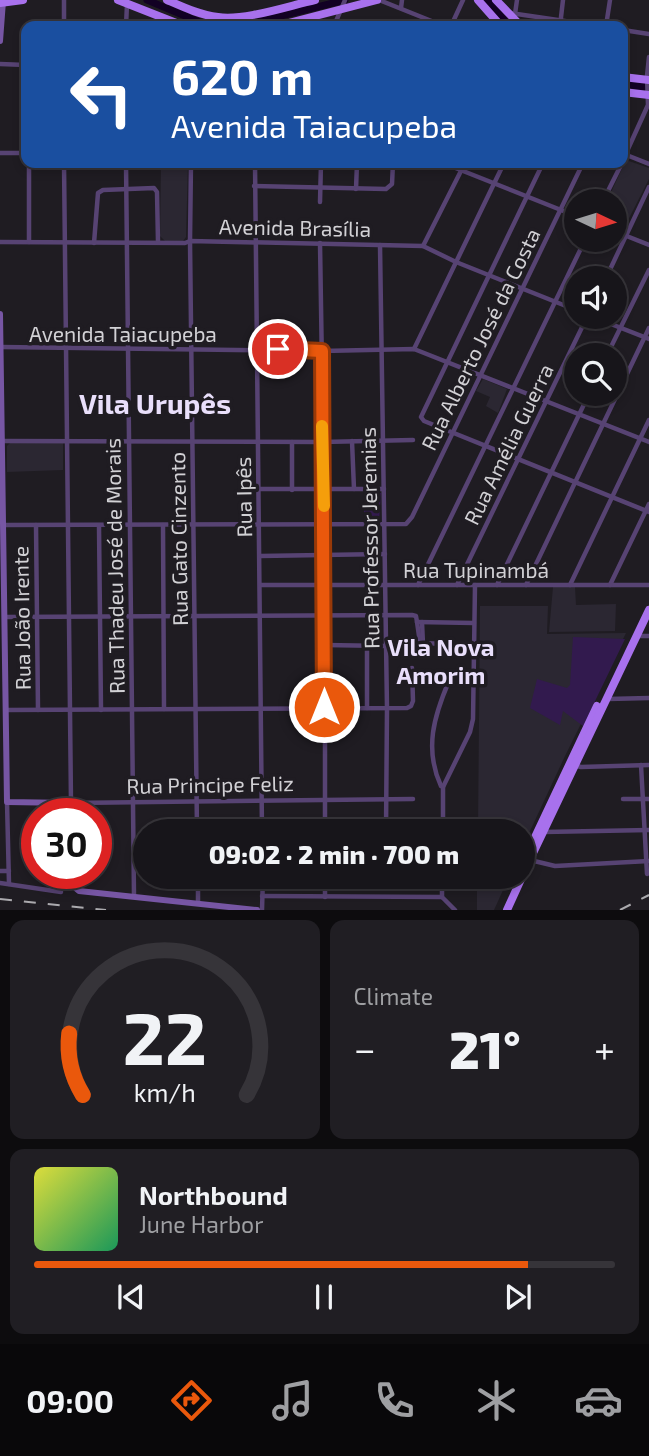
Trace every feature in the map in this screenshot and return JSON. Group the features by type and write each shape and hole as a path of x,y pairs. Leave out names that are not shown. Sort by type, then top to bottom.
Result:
{"highway":[{"path":"2,1 23,0"},
{"path":"167,0 206,15 230,18 315,0"},
{"path":"292,21 344,4 378,0"},
{"path":"478,0 492,21"},
{"path":"496,0 517,21"},
{"path":"122,2 171,21"},
{"path":"628,78 648,81"},
{"path":"628,93 648,95"},
{"path":"535,842 649,600"},
{"path":"535,846 649,610"},
{"path":"501,910 511,889"},
{"path":"507,910 517,889"}],"street":[{"path":"64,0 64,21"},
{"path":"378,0 432,21"},
{"path":"401,0 401,8"},
{"path":"453,21 463,0"},
{"path":"517,0 511,13 550,21"},
{"path":"560,21 563,0"},
{"path":"607,21 610,0"},
{"path":"0,41 2,1"},
{"path":"122,2 125,21"},
{"path":"336,21 344,4"},
{"path":"628,31 649,34"},
{"path":"628,148 646,111 649,57"},
{"path":"0,64 21,65"},
{"path":"0,153 21,153"},
{"path":"628,159 649,164"},
{"path":"29,168 29,242"},
{"path":"64,168 71,798"},
{"name":"Rua Thadeu José de Morais","path":"126,168 134,896"},
{"name":"Rua Gato Cinzento","path":"191,168 197,819"},
{"name":"Rua Ipês","path":"255,168 262,819"},
{"path":"320,202 321,168"},
{"path":"356,189 358,168"},
{"path":"254,186 386,189 392,184 393,168"},
{"path":"456,168 564,212"},
{"path":"414,349 502,168"},
{"path":"541,168 422,414 424,421 648,511"},
{"name":"Rua Alberto José da Costa","path":"384,525 402,525 412,517 581,168"},
{"path":"609,189 618,168"},
{"path":"423,246 461,170"},
{"path":"627,232 649,187"},
{"path":"94,243 97,192 154,188 158,242"},
{"path":"627,237 649,245"},
{"name":"Avenida Brasília","path":"0,242 185,243 190,240 423,246 564,305"},
{"path":"320,243 325,555 325,819"},
{"name":"Rua Professor Jeremias","path":"380,245 387,708 386,819"},
{"path":"418,585 579,252"},
{"path":"627,314 649,270"},
{"path":"0,314 4,524 3,701 6,710 4,775 9,884"},
{"path":"526,585 647,338 649,328"},
{"name":"Rua Amélia Guerra","path":"457,585 581,329"},
{"path":"623,329 647,338"},
{"name":"Avenida Taiacupeba","path":"0,347 322,351 414,349 649,442"},
{"path":"497,585 583,406"},
{"path":"570,585 649,420"},
{"path":"1,441 413,440"},
{"path":"352,441 354,489"},
{"path":"292,442 292,490"},
{"path":"258,489 384,489"},
{"path":"610,585 648,511 649,504"},
{"path":"4,524 384,525"},
{"name":"Rua João Irente","path":"36,525 38,710"},
{"path":"163,525 164,709"},
{"path":"99,526 101,710"},
{"path":"260,556 385,554"},
{"path":"443,819 443,787 472,725 475,585"},
{"name":"Rua Tupinambá","path":"260,586 649,585"},
{"path":"3,612 38,617 414,615 420,622 422,644 474,645"},
{"path":"420,622 474,623"},
{"path":"636,636 649,636"},
{"path":"325,645 386,646"},
{"path":"367,646 367,708"},
{"path":"6,710 409,707 412,701 412,668"},
{"path":"412,681 474,680"},
{"path":"443,787 433,767 433,728 436,712 449,681"},
{"path":"606,699 649,698"},
{"path":"573,764 649,765"},
{"path":"642,765 646,799 646,874"},
{"name":"Rua Principe Feliz","path":"112,802 413,799"},
{"path":"624,799 646,799"},
{"name":"Rua Principe Feliz","path":"7,802 21,802"},
{"path":"544,832 647,830"},
{"path":"535,863 551,866 648,861"},
{"path":"0,871 9,871"},
{"path":"0,883 61,892"},
{"path":"77,889 260,910 262,889"},
{"path":"198,889 198,904"},
{"path":"326,889 326,897"},
{"path":"442,889 442,897 455,910"},
{"path":"262,896 442,897"}],"shaded area":[{"path":"628,161 649,168 649,179 627,222 627,189 613,189 622,168 628,168"},
{"path":"161,168 188,168 186,237 183,241 165,241 160,236"},
{"path":"483,379 507,389 498,413 486,406 490,397 476,391"},
{"path":"10,443 63,443 63,470 7,472 7,446"},
{"path":"364,492 381,493 379,521 364,521"},
{"path":"553,587 575,587 576,605 616,604 615,631 549,632"},
{"path":"480,606 548,606 547,634 626,633 535,820 478,819"},
{"path":"573,637 625,639 583,726 563,711 560,725 530,708 537,679 567,688 570,685"},
{"path":"477,889 504,889 494,910 477,910"}],"waterway":[{"path":"147,0 197,21"},
{"path":"261,21 345,0"},
{"path":"487,0 505,21"},
{"path":"628,84 649,86"}],"railway":[{"path":"620,910 649,895"},
{"path":"0,899 106,910"}],"slow traffic":[{"path":"322,426 324,506"}],"district":[{"name":"Vila Urupês","path":"155,403"},
{"name":"Vila Nova Amorim","path":"441,660"}],"route":[{"path":"278,349 322,351 324,707"}]}
